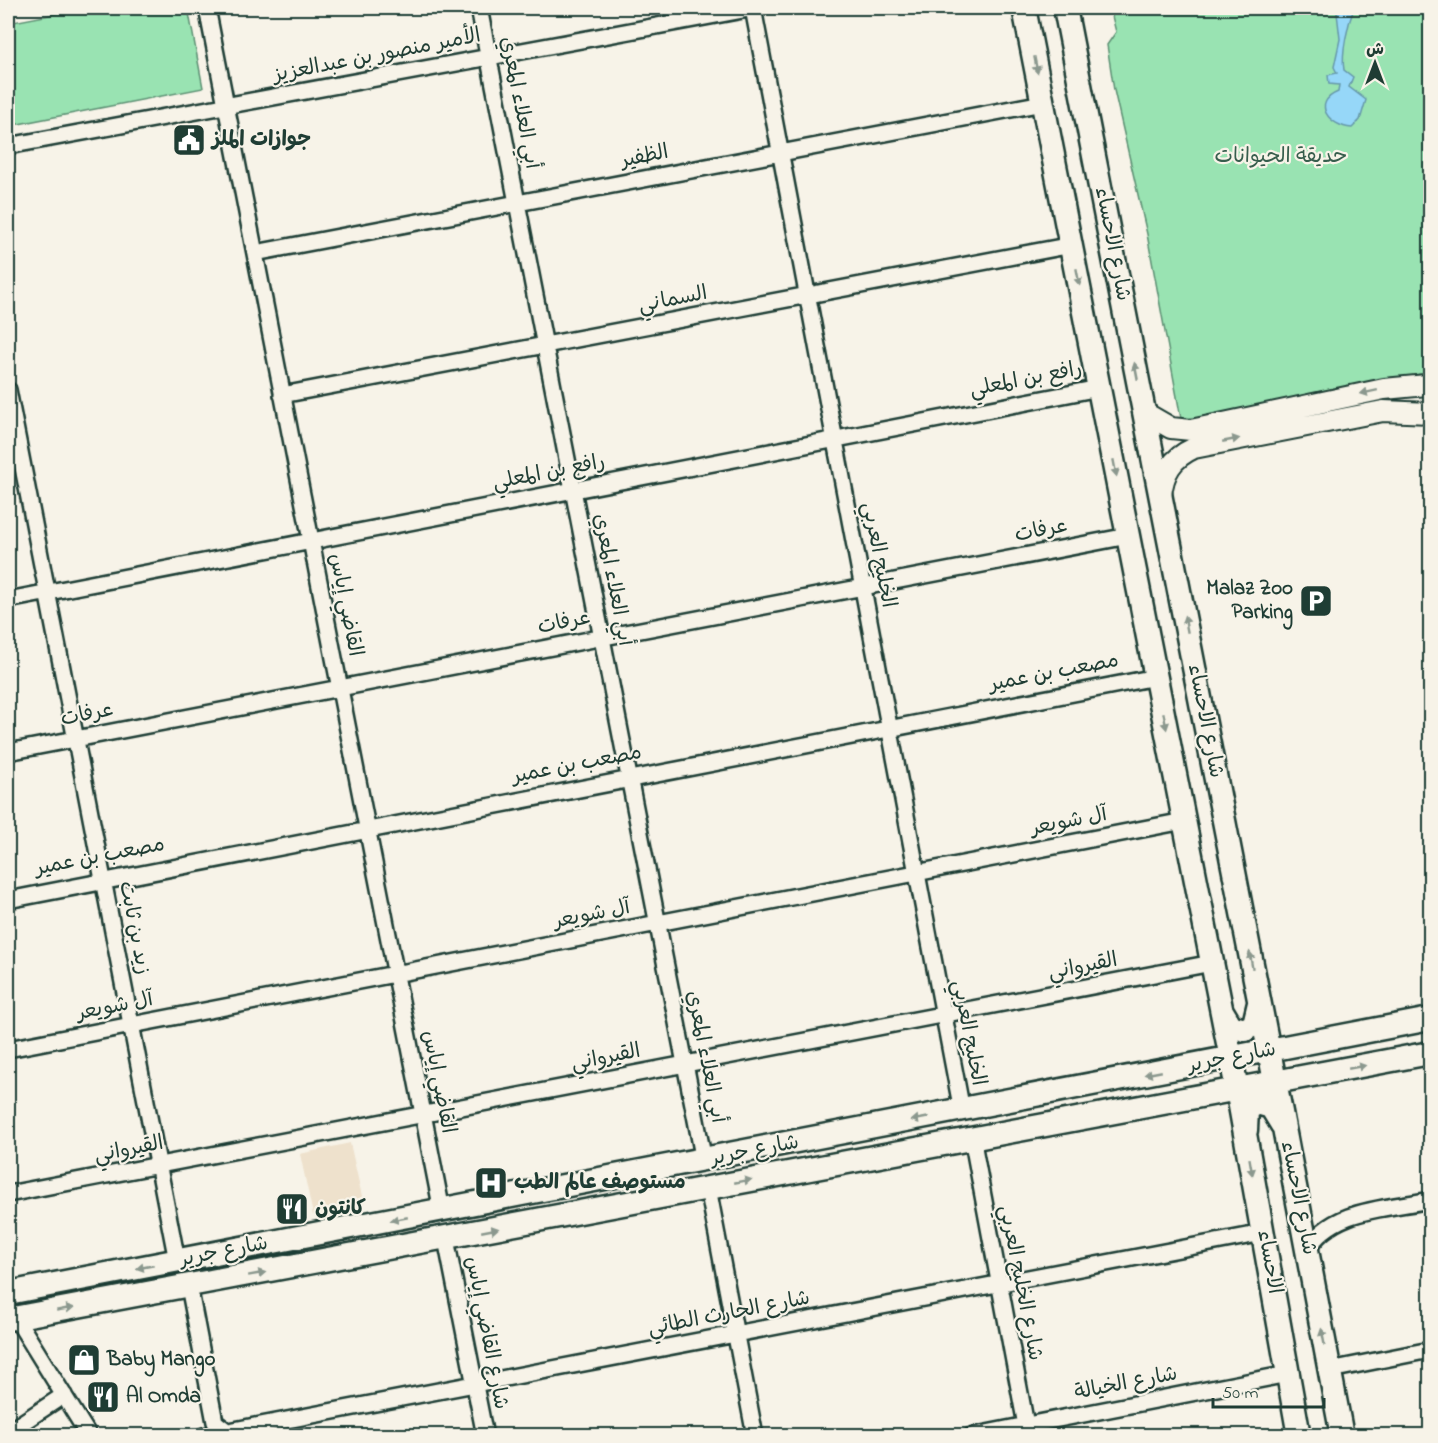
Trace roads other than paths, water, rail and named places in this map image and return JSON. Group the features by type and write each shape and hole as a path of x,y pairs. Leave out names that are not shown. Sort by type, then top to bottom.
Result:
{"main road":[{"name":"شارع الاحساء","path":"1024,8 1237,1089"},
{"name":"شارع الاحساء","path":"1065,8 1276,1082 1342,1436"},
{"path":"1222,1011 1232,1026 1245,1030 1254,1024 1259,1003"},
{"name":"شارع جرير","path":"8,1293 704,1161 1431,1019"},
{"path":"1304,1043 1287,1053 1284,1067 1291,1076 1311,1076"},
{"name":"شارع جرير","path":"12,1319 446,1239 972,1137 1431,1053"},
{"path":"1194,1065 1213,1066 1218,1076 1214,1089 1198,1096"},
{"name":"الاحساء","path":"1237,1089 1299,1436"},
{"path":"1245,1135 1247,1110 1257,1103 1271,1107 1285,1129"}],"street":[{"name":"القاضي إياس","path":"207,8 442,1211"},
{"name":"أبي العلاء المعري","path":"480,8 704,1161"},
{"name":"الأمير منصور بن عبدالعزيز","path":"8,146 753,8"},
{"name":"الخليج العربي","path":"753,8 962,1111"},
{"name":"الظفير","path":"255,253 1043,103"},
{"name":"السماني","path":"282,395 1072,245"},
{"path":"1145,413 1193,439 1383,411 1430,413 1423,396 1429,382"},
{"path":"1161,496 1165,476 1170,466 1193,439 1384,389 1429,382"},
{"name":"رافع بن المعلي","path":"8,600 1099,388"},
{"name":"زيد بن ثابت","path":"8,390 13,443 47,593 177,1261"},
{"name":"عرفات","path":"8,752 1128,536"},
{"name":"مصعب بن عمير","path":"8,900 1156,677"},
{"name":"آل شويعر","path":"8,1049 1184,821"},
{"name":"القيرواني","path":"8,1194 1212,963"},
{"name":"شارع الخليج العربي","path":"972,1137 1027,1430"},
{"path":"708,1188 754,1436"},
{"path":"1307,1251 1325,1228 1352,1215 1431,1200"},
{"name":"شارع الحارث الطائي","path":"203,1436 1263,1233"},
{"name":"شارع القاضي إياس","path":"446,1239 485,1436"},
{"path":"189,1286 215,1422 227,1433"},
{"path":"12,1319 89,1436"},
{"path":"1330,1370 1431,1350"},
{"name":"شارع الخيالة","path":"971,1436 1027,1430 1288,1374"},
{"path":"8,1432 64,1395"}],"water":[{"path":"1344,8 1354,8 1343,55 1344,70 1353,77 1349,87 1366,100 1360,120 1352,128 1330,119 1324,108 1330,97 1338,92 1339,85 1329,84 1328,75 1337,73 1334,67 1340,39 1337,13"}],"place":[{"name":"جوازات الملز","path":"189,140"},
{"name":"Malaz Zoo Parking","path":"1316,601"},
{"name":"مستوصف عالم الطب","path":"491,1183"},
{"name":"كانتون","path":"292,1209"},
{"name":"Baby Mango","path":"84,1360"},
{"name":"Al Omda","path":"103,1397"}],"park label":[{"name":"حديقة الحيوانات","path":"1281,157"}]}
